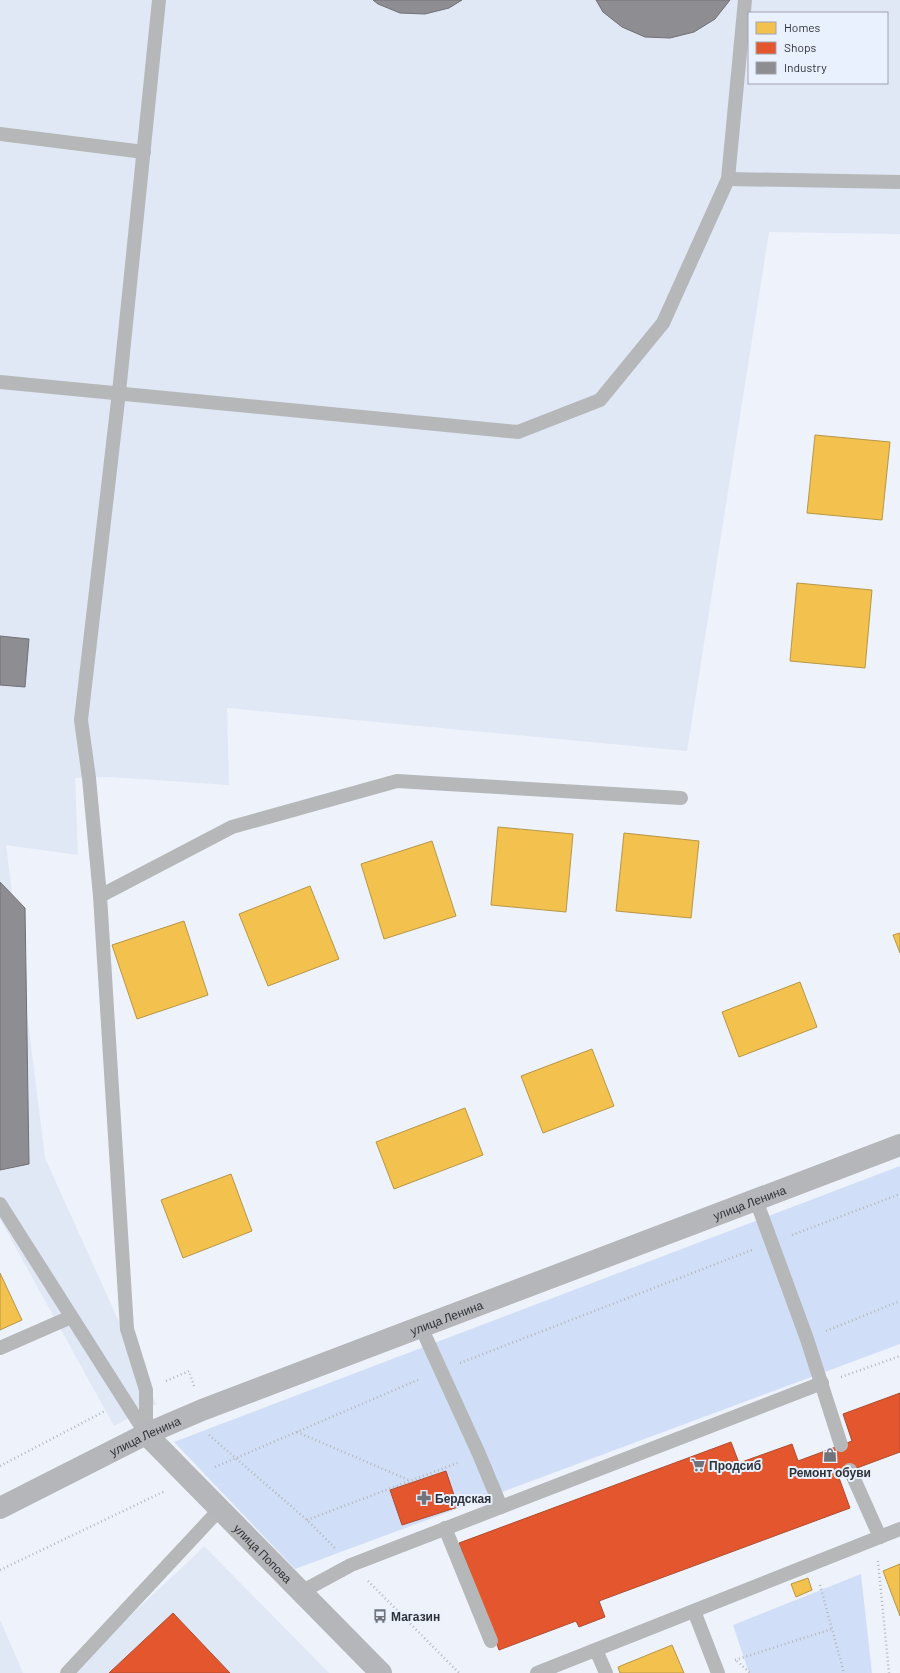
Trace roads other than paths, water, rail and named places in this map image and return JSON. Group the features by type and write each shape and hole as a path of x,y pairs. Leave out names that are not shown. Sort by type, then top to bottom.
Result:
{"street":[{"name":"улица Ленина","path":"0,1508 146,1434 421,1327 900,1145"},
{"name":"улица Попова","path":"146,1434 381,1673"}],"lane":[{"path":"146,1434 146,1390 127,1329 100,896 89,778 80,720 119,392 159,0"},
{"path":"0,382 119,392 518,432 600,400 663,323 728,179 745,0"},
{"path":"0,134 144,152"},
{"path":"728,179 900,182"},
{"path":"100,896 232,827 397,781 681,798"},
{"path":"756,1200 807,1339 841,1445"},
{"path":"2,1210 146,1434"},
{"path":"0,1348 71,1317"},
{"path":"421,1327 479,1454 501,1507"},
{"path":"302,1592 351,1564 822,1383"},
{"path":"850,1470 878,1538"},
{"path":"66,1673 220,1510"},
{"path":"445,1528 491,1641"},
{"path":"537,1673 900,1529"},
{"path":"694,1611 717,1670"},
{"path":"596,1650 606,1673"}],"place":[{"name":"Ремонт обуви","path":"830,1455"},
{"name":"Продсиб","path":"698,1465"},
{"name":"Бердская","path":"424,1498"},
{"name":"Магазин","path":"380,1616"}]}
